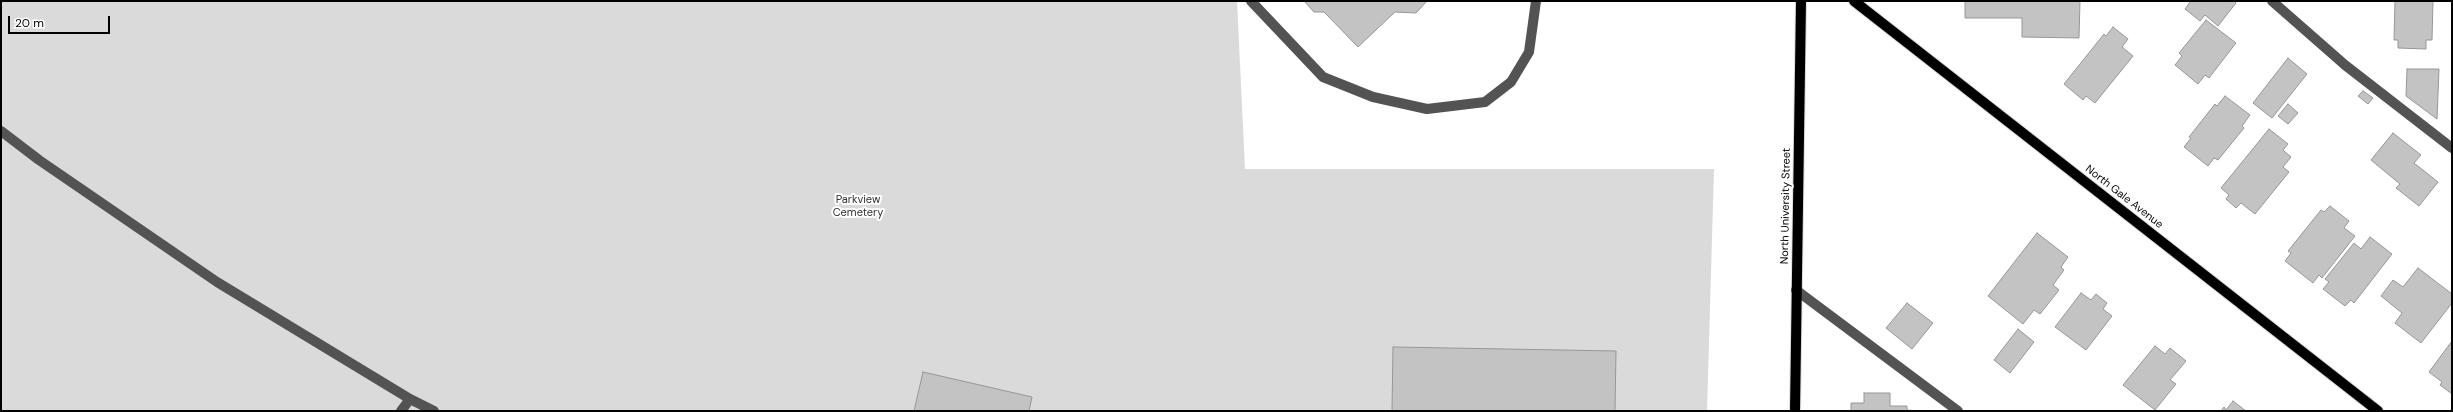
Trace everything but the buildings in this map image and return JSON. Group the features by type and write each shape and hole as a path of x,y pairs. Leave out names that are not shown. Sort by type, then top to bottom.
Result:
{"main road":[{"name":"North University Street","path":"1795,411 1800,1"},
{"name":"North Gale Avenue","path":"1854,1 2378,411"}],"lane":[{"path":"1251,1 1323,77 1374,97 1427,109 1485,102 1511,82 1529,52 1536,1"},
{"path":"2272,1 2345,65 2452,148"},
{"path":"1,131 217,282 410,400 434,411"},
{"path":"1796,290 1958,411"},
{"path":"401,411 410,400"}],"green space":[{"name":"Parkview Cemetery","path":"1,1 1237,1 1245,169 1714,169 1707,411 1,411"}]}
